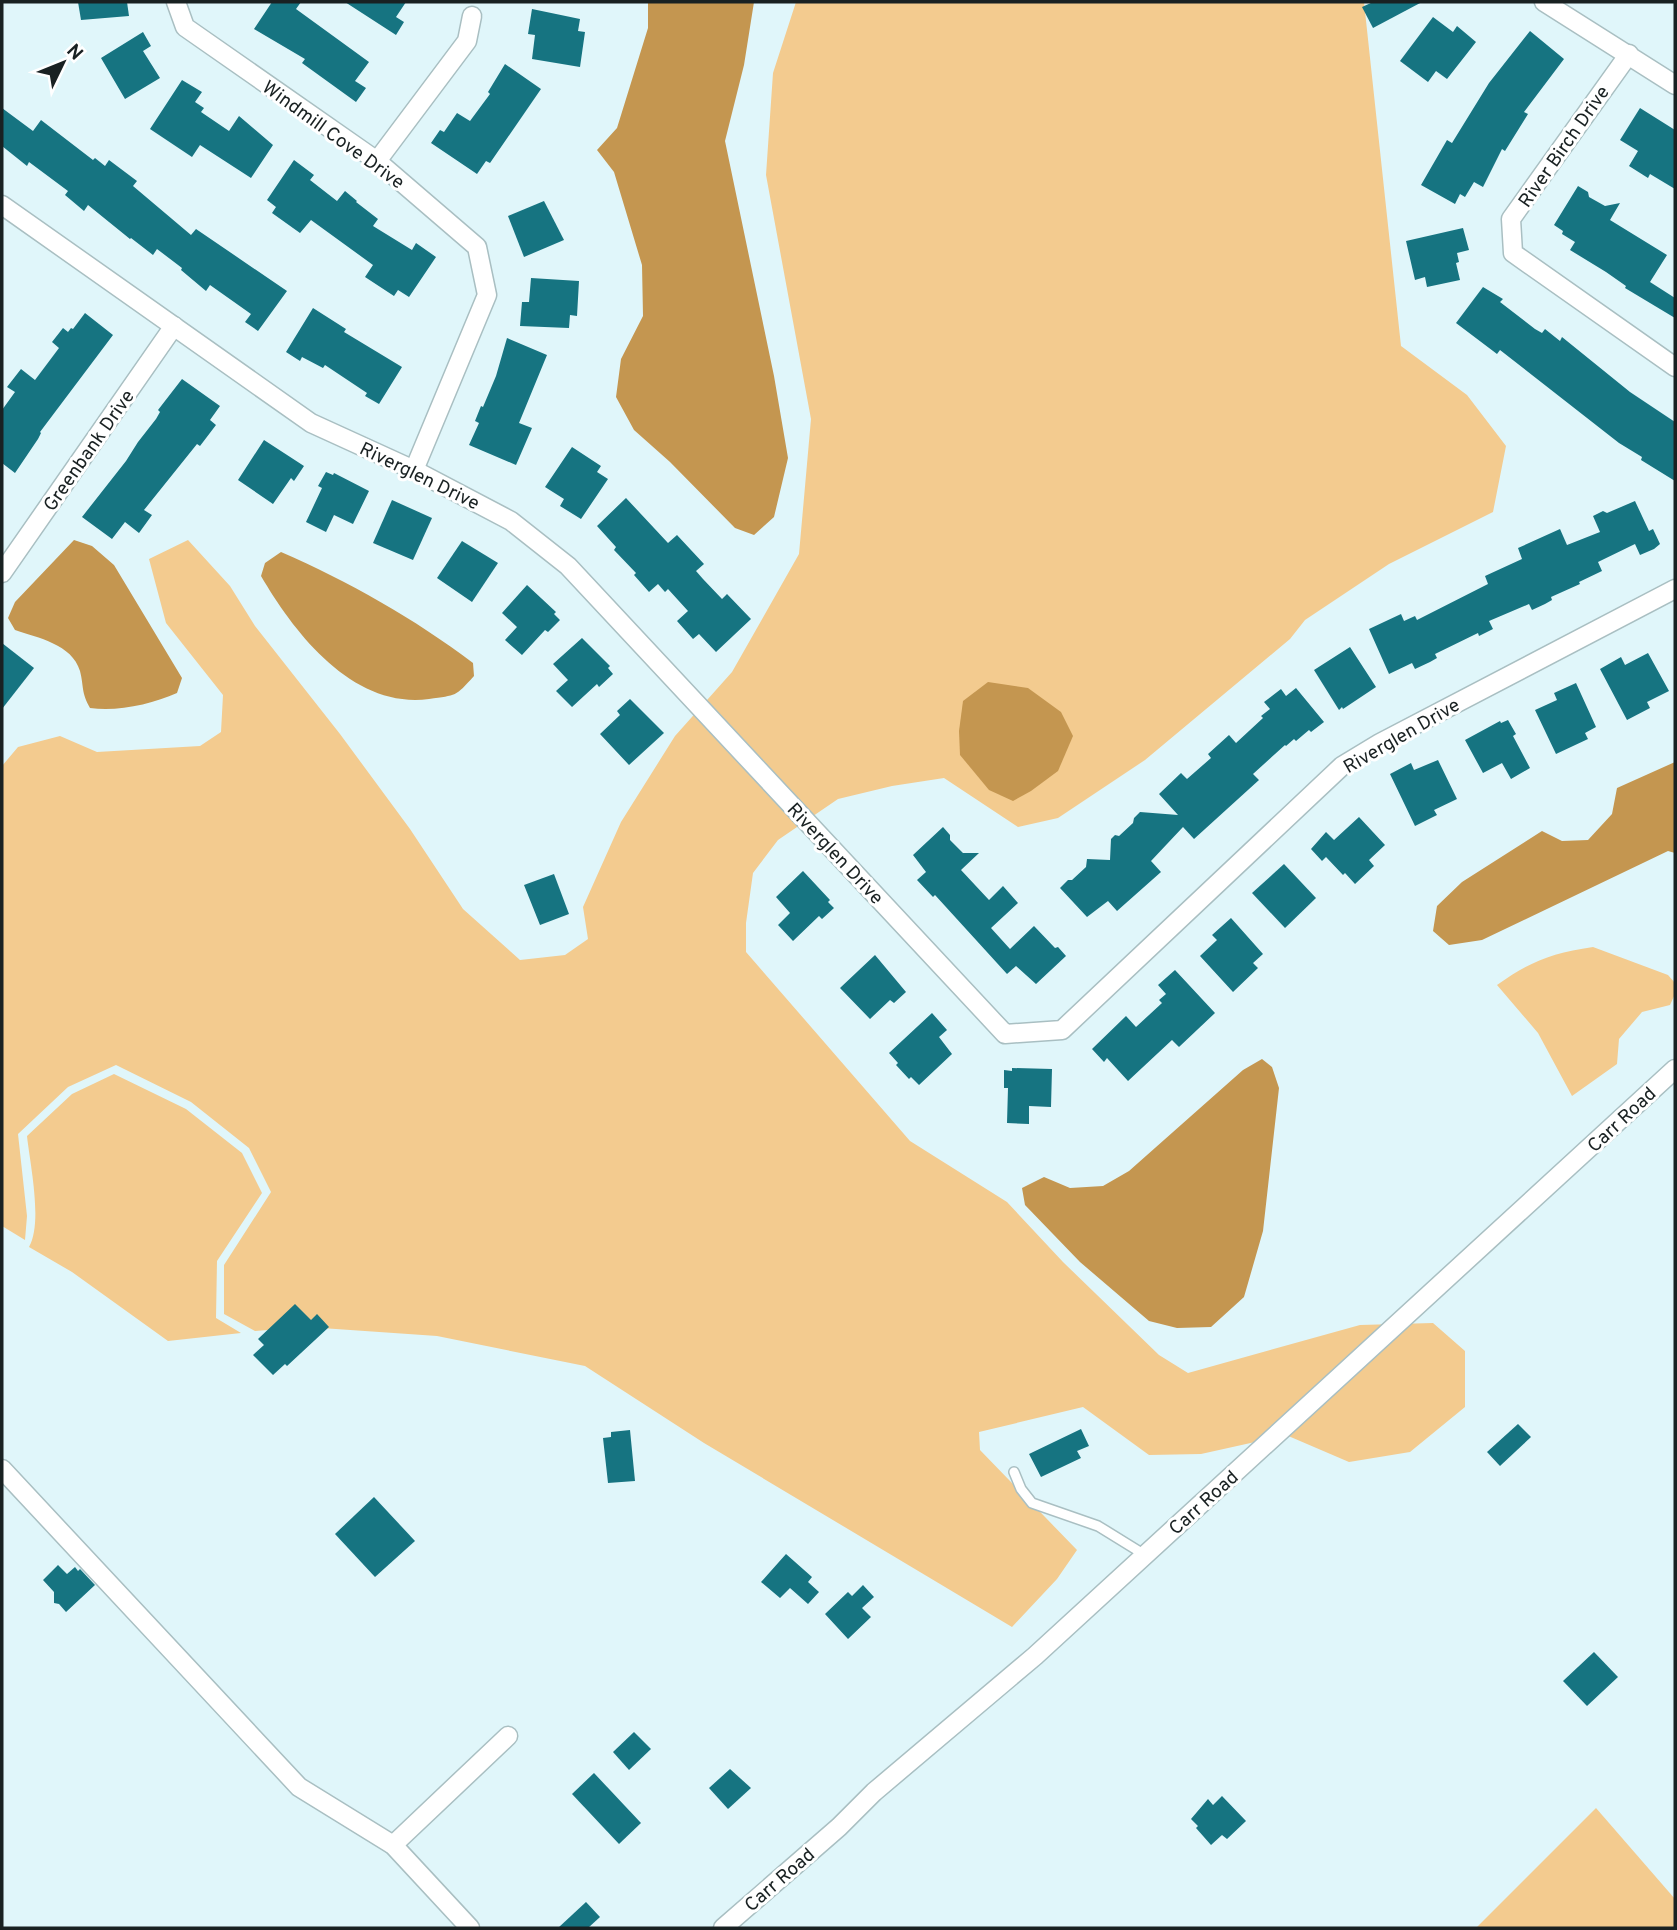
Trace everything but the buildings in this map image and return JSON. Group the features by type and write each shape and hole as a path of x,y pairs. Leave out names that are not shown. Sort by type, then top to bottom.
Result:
{"street":[{"name":"Windmill Cove Drive","path":"176,2 185,27 377,161 477,247 487,295 414,470"},
{"path":"1544,2 1675,85"},
{"path":"377,161 467,41 472,16"},
{"name":"River Birch Drive","path":"1629,54 1511,219 1513,253 1675,367"},
{"name":"Riverglen Drive","path":"2,205 311,424 414,470 511,521 568,566 1005,1034 1062,1030 1342,766 1380,743 1675,589"},
{"name":"Greenbank Drive","path":"2,573 174,326"},
{"name":"Carr Road","path":"723,1928 839,1827 874,1792 1035,1656 1675,1069"},
{"path":"2,1469 299,1787 393,1845 470,1928"},
{"path":"393,1845 508,1737"}],"lane":[{"path":"1014,1472 1021,1489 1032,1503 1098,1526 1144,1555"}],"shaded area":[{"path":"648,2 754,2 744,65 725,141 774,376 788,458 774,517 754,535 735,528 670,462 634,430 616,397 621,359 643,316 642,265 614,172 597,150 617,128 648,28"},
{"path":"796,2 1364,2 1401,346 1467,395 1506,446 1493,512 1389,564 1305,620 1290,639 1145,760 1058,818 1018,827 944,778 892,786 838,799 778,840 753,873 746,923 746,952 910,1141 1007,1202 1063,1262 1159,1355 1188,1373 1360,1325 1433,1323 1465,1351 1465,1407 1410,1452 1349,1462 1286,1435 1201,1454 1149,1455 1083,1407 979,1432 980,1450 1077,1550 1057,1579 1012,1627 704,1443 585,1366 437,1336 307,1327 255,1331 224,1314 224,1265 271,1192 249,1148 191,1102 116,1065 68,1087 18,1134 27,1216 25,1240 2,1226 2,766 18,747 60,736 97,752 200,746 221,732 223,695 166,623 149,559 188,540 230,586 255,626 410,829 463,909 520,960 565,955 588,939 583,907 621,822 675,736 732,672 799,554 811,419 766,175 773,73"},
{"path":"74,540 92,546 114,565 182,678 177,693 135,706 90,708 80,671 70,654 44,639 15,630 8,618 15,602"},
{"path":"281,552 356,588 428,631 473,663 474,676 455,694 429,699 401,699 375,692 351,680 309,643 261,576 265,563"},
{"path":"988,682 1028,688 1061,712 1073,736 1058,771 1013,801 989,790 960,755 959,731 963,701"},
{"path":"1675,762 1675,853 1668,851 1482,940 1449,945 1433,931 1437,906 1462,882 1542,831 1562,841 1588,840 1612,814 1617,788"},
{"path":"1593,947 1668,975 1675,983 1675,994 1670,1005 1642,1012 1619,1039 1617,1064 1572,1096 1538,1033 1497,985 1542,959"},
{"path":"1262,1059 1272,1067 1279,1088 1263,1231 1244,1297 1211,1327 1177,1328 1149,1321 1080,1262 1025,1205 1022,1188 1044,1177 1070,1188 1103,1186 1129,1171 1243,1070"},
{"path":"114,1074 186,1109 242,1153 262,1193 217,1261 216,1318 241,1333 168,1341 72,1272 29,1247 33,1236 35,1209 27,1136 72,1094"},
{"path":"1596,1808 1675,1899 1675,1928 1476,1928"}]}
